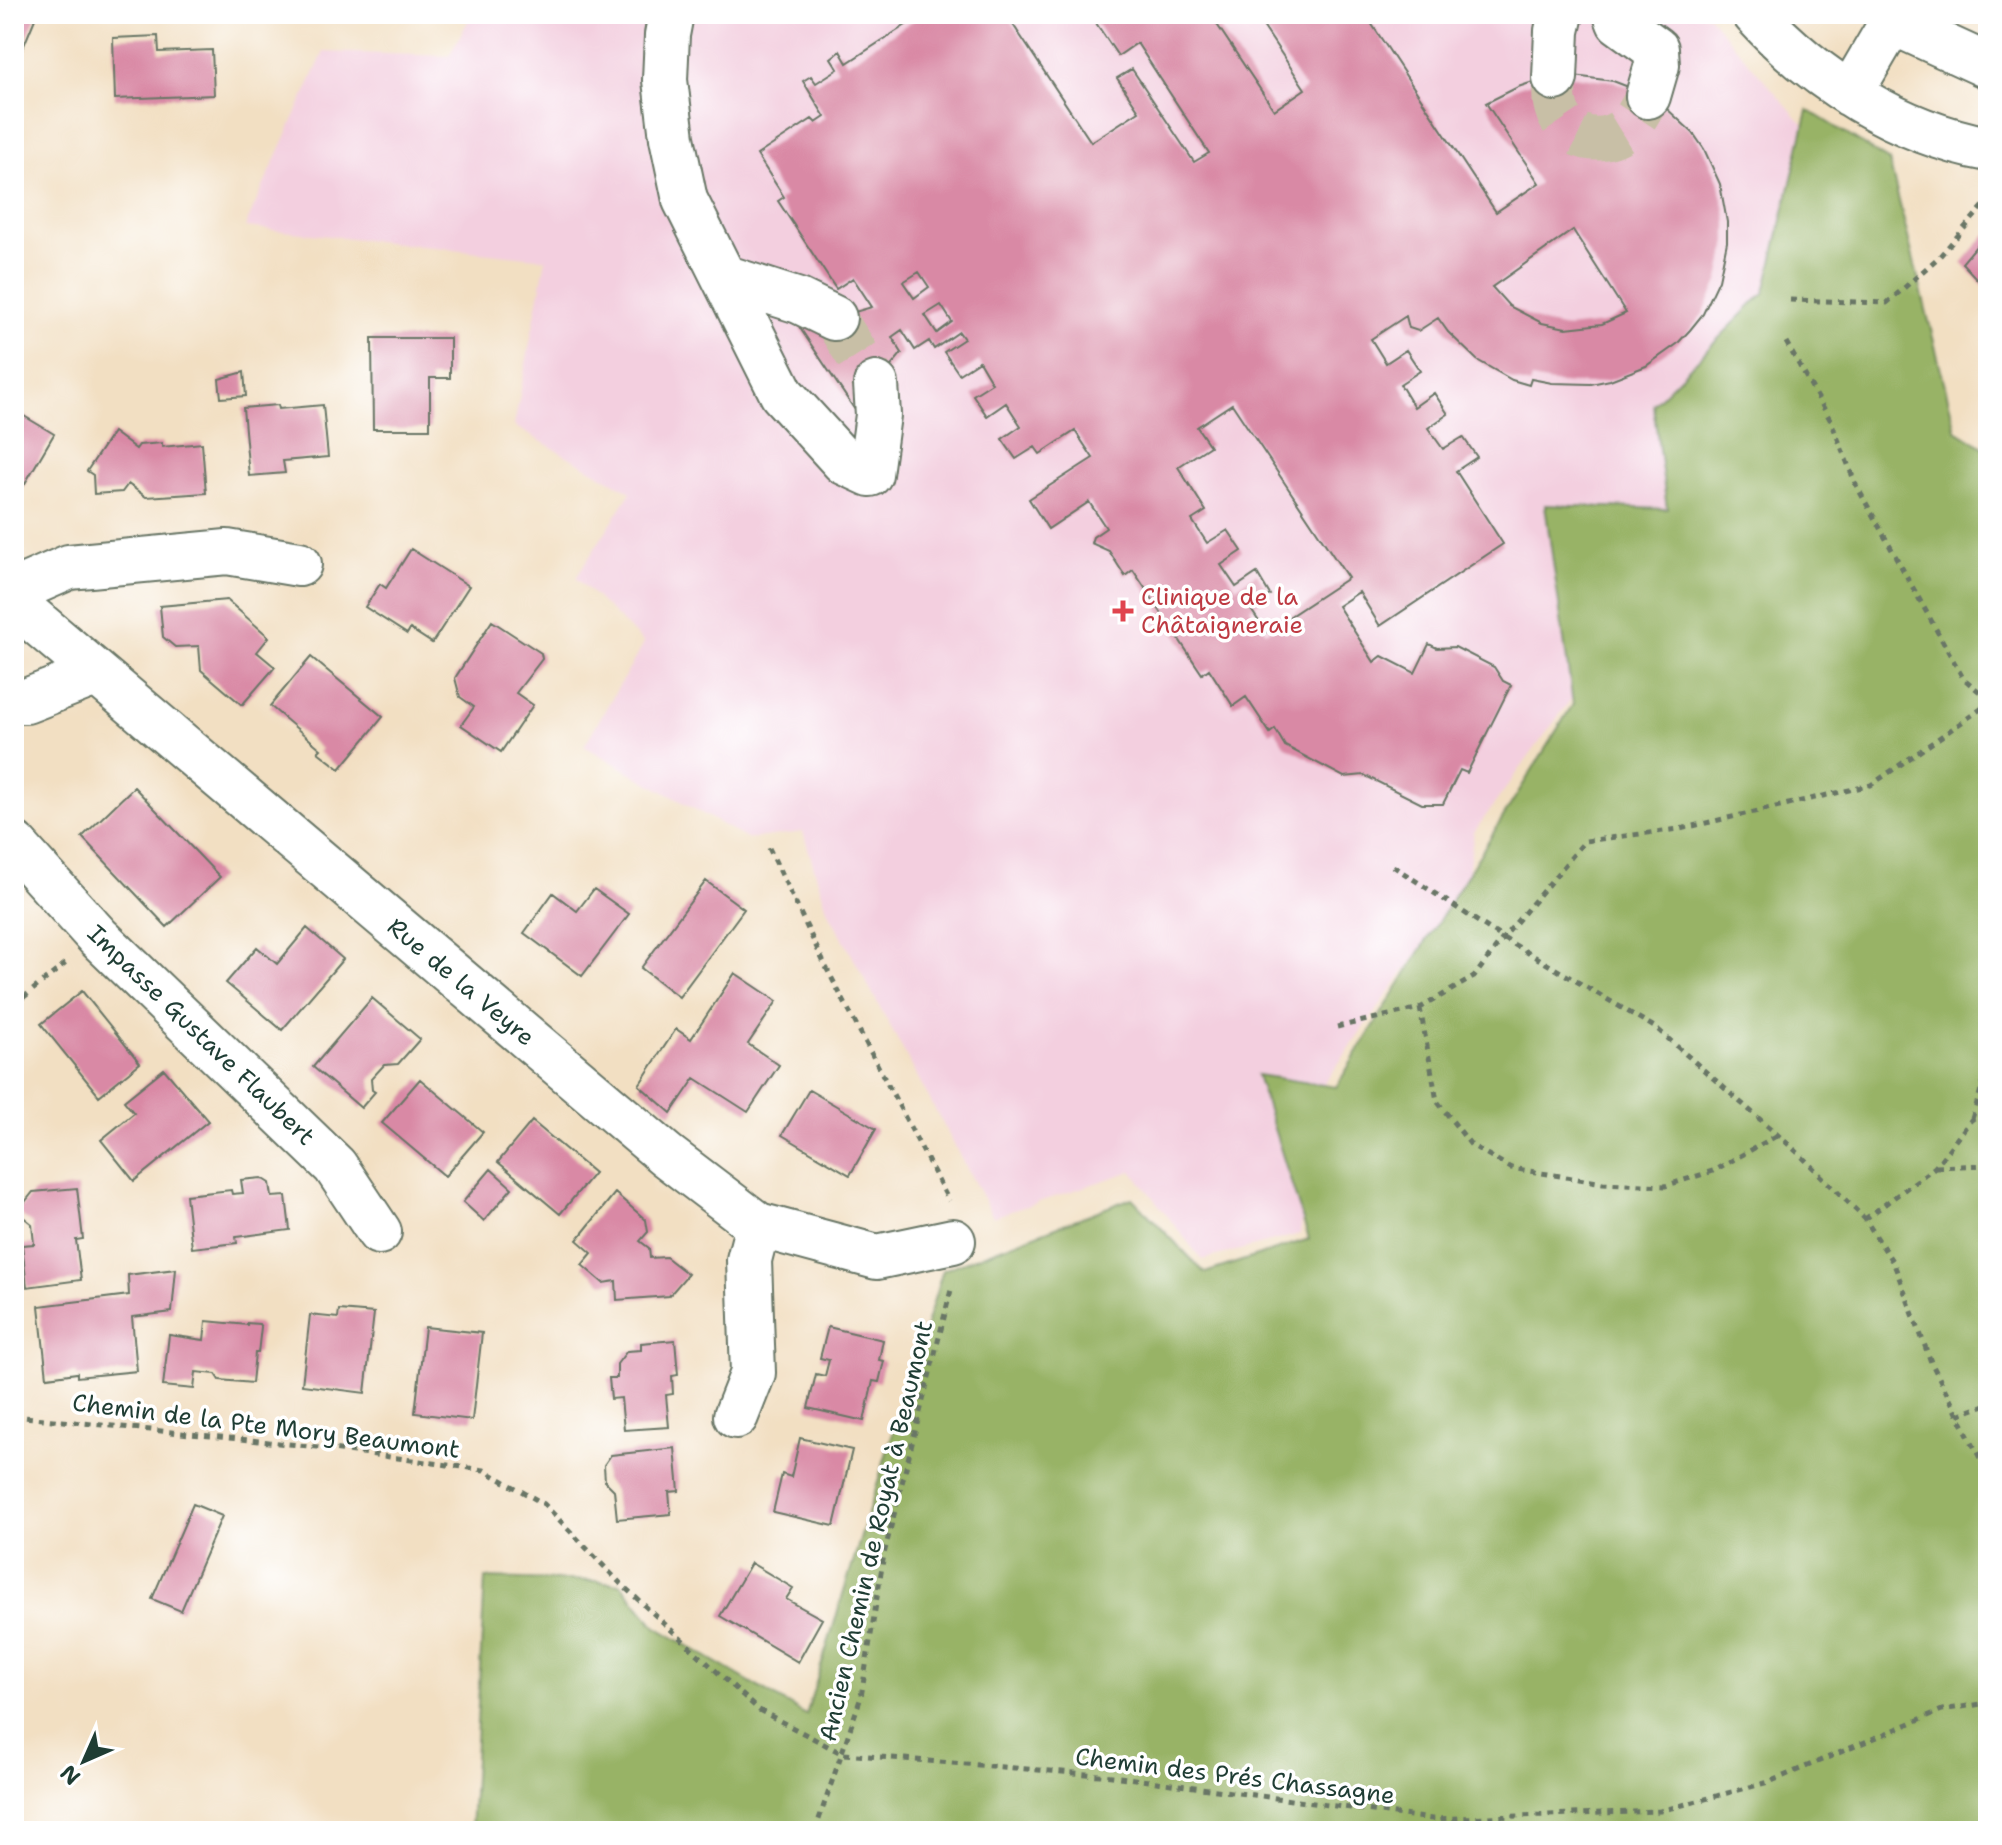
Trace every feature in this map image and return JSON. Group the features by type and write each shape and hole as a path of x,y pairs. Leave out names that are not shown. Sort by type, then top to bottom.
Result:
{"street":[{"path":"671,14 665,80 672,138 685,200 782,394 844,462 870,474 878,415 876,384"},
{"path":"1555,78 1561,14"},
{"path":"1616,14 1619,22 1656,49 1657,65 1648,96"},
{"path":"1755,14 1822,75 1850,94 1889,116 1988,149"},
{"path":"1850,94 1889,18 1988,66"},
{"path":"724,277 799,301 834,318"},
{"path":"14,591 69,567 227,552 299,564"},
{"name":"Rue de la Veyre","path":"14,603 666,1155 758,1225 877,1257 953,1241"},
{"path":"14,701 26,701 95,674"},
{"name":"Impasse Gustave Flaubert","path":"14,844 98,937 335,1166 379,1232"},
{"path":"736,1416 753,1373 749,1260 758,1225"}],"path":[{"path":"1790,300 1887,303 1939,257 1988,201"},
{"path":"1337,1027 1420,1008 1474,977 1585,841 1680,829 1871,785 1988,701 1963,678 1856,485 1831,421 1786,342"},
{"name":"Ancien Chemin de Royat à Beaumont","path":"769,848 827,969 949,1200 953,1241 953,1282 884,1554 861,1697 815,1831"},
{"path":"1393,866 1503,938 1656,1028 1778,1135 1865,1219 1894,1264 1931,1362 1988,1474"},
{"path":"14,1005 98,937"},
{"path":"1420,1008 1437,1101 1471,1145 1511,1168 1603,1183 1665,1186 1713,1171 1778,1135"},
{"path":"1865,1219 1935,1167 1971,1120 1988,1067"},
{"path":"1971,1120 1988,1110"},
{"path":"1935,1167 1988,1165"},
{"path":"1958,1415 1988,1404"},
{"name":"Chemin de la Pte Mory Beaumont","path":"14,1416 318,1447 484,1470 544,1504 621,1584 759,1710 843,1754"},
{"name":"Chemin des Prés Chassagne","path":"843,1754 1112,1776 1432,1819 1660,1811 1769,1782 1942,1710 1988,1703"}],"shaded area":[{"name":"Clinique de la Châtaigneraie","path":"472,14 1707,14 1809,131 1787,403 1474,832 1466,885 1324,1084 1300,1234 1202,1260 1132,1171 993,1217 827,909 803,832 747,839 584,746 644,643 576,578 631,492 514,426 546,259 245,227 324,52 449,56"}],"green space":[{"path":"1808,110 1889,161 1956,430 1988,450 1988,1831 471,1831 485,1578 621,1584 656,1627 806,1715 943,1270 1132,1198 1205,1273 1309,1239 1257,1075 1336,1087 1573,704 1545,505 1667,509 1653,404 1765,292"}],"building":[{"path":"14,14 37,14 20,55 14,53"},
{"path":"923,14 1006,14 1091,142 1139,111 1117,78 1132,69 1194,162 1209,153 1137,43 1118,56 1090,14 1210,14 1274,110 1305,89 1255,14 1365,14 1496,212 1539,183 1486,103 1518,87 1536,81 1574,76 1613,81 1665,107 1693,133 1720,184 1727,242 1719,280 1703,314 1677,344 1646,366 1591,384 1531,379 1529,385 1512,380 1477,360 1438,318 1418,331 1409,328 1406,316 1371,339 1386,363 1406,350 1420,371 1400,384 1414,407 1434,393 1448,414 1428,428 1443,449 1463,437 1477,457 1456,471 1503,544 1380,626 1359,592 1338,606 1374,662 1382,656 1415,673 1429,644 1437,648 1455,647 1494,667 1503,681 1511,685 1467,773 1460,770 1443,804 1422,804 1364,775 1344,777 1285,746 1275,729 1270,733 1246,697 1233,706 1209,669 1202,674 1133,570 1125,576 1109,551 1091,543 1093,537 1106,528 1089,502 1048,529 1029,499 1093,458 1075,431 1040,454 1035,447 1016,459 1002,439 1021,426 1006,403 987,416 973,395 992,383 979,361 959,374 944,352 964,339 959,332 934,349 929,341 915,350 902,330 892,337 902,353 855,410 800,328 872,307 853,278 836,289 778,201 784,197 757,155 812,119 816,123 825,117 803,81 811,76 816,83 838,69 831,58 840,51 847,63","holes":["1573,230 1626,313 1602,324 1566,328 1542,323 1509,306 1492,287","919,272 929,287 914,298 903,282","941,305 952,322 937,333 925,315","1232,404 1348,578 1266,632 1250,608 1270,595 1257,573 1236,587 1221,565 1242,551 1228,530 1207,543 1192,520 1206,511 1178,467 1210,446 1197,427"]},
{"path":"158,36 159,52 212,50 214,95 115,99 113,38"},
{"path":"1988,232 1988,291 1962,263"},
{"path":"372,338 450,338 450,378 430,378 430,429 373,429"},
{"path":"244,372 246,396 221,398 219,379"},
{"path":"278,405 279,409 323,405 328,457 283,461 285,473 249,476 243,408"},
{"path":"14,410 54,434 14,502"},
{"path":"113,432 136,449 139,445 162,443 162,447 202,443 206,493 146,497 128,484 122,492 94,494 93,475 87,471"},
{"path":"411,549 469,586 432,643 410,629 407,634 365,607 380,584 386,588"},
{"path":"227,600 269,637 257,652 275,667 242,705 201,670 199,646 175,647 163,637 160,606"},
{"path":"492,621 541,653 542,659 516,693 533,705 501,752 461,725 474,707 460,697 455,678"},
{"path":"311,657 383,717 340,769 270,706"},
{"path":"134,787 220,877 167,927 82,837"},
{"path":"706,881 744,909 679,997 641,968"},
{"path":"594,889 629,914 582,976 524,933 553,893 577,911"},
{"path":"307,928 343,959 282,1030 226,983 257,947 277,964"},
{"path":"735,973 777,1001 748,1044 779,1065 748,1112 695,1078 671,1113 639,1085 676,1029 691,1039"},
{"path":"82,991 140,1063 99,1096 41,1024"},
{"path":"372,998 420,1039 398,1064 384,1065 371,1079 375,1092 361,1108 313,1067"},
{"path":"164,1069 208,1121 134,1181 101,1140 134,1113 124,1101"},
{"path":"420,1079 483,1132 445,1176 382,1123"},
{"path":"809,1090 876,1129 850,1175 782,1135"},
{"path":"532,1121 594,1173 560,1214 498,1162"},
{"path":"491,1169 512,1188 484,1221 463,1202"},
{"path":"262,1178 270,1183 272,1197 286,1196 290,1230 236,1237 237,1243 192,1248 186,1195 231,1190 232,1194 243,1193 241,1180"},
{"path":"77,1188 83,1239 76,1240 81,1280 27,1287 22,1245 34,1244 32,1224 17,1212 33,1192"},
{"path":"615,1193 646,1220 648,1232 640,1241 649,1248 650,1258 666,1257 688,1274 669,1296 617,1300 616,1281 603,1283 582,1265 592,1253 577,1240"},
{"path":"176,1269 172,1312 132,1317 137,1371 47,1377 39,1306 129,1295 128,1275"},
{"path":"339,1310 374,1313 365,1393 302,1385 310,1315 338,1318"},
{"path":"206,1321 259,1324 258,1353 255,1353 252,1383 220,1380 216,1374 196,1372 194,1389 163,1386 169,1335 204,1340"},
{"path":"425,1327 482,1333 472,1420 415,1413"},
{"path":"828,1327 883,1340 879,1360 884,1361 879,1382 873,1381 864,1421 808,1408 816,1374 825,1376 829,1360 820,1358"},
{"path":"675,1340 678,1375 672,1376 673,1394 666,1395 669,1427 624,1430 621,1398 611,1399 609,1378 617,1378 617,1364 627,1351 641,1350 641,1343"},
{"path":"800,1438 852,1450 834,1526 773,1512 782,1474 791,1477"},
{"path":"675,1448 679,1491 669,1492 671,1514 617,1519 614,1490 605,1481 604,1465 611,1455"},
{"path":"193,1504 222,1516 181,1611 152,1599"},
{"path":"751,1563 793,1588 786,1599 822,1619 798,1662 720,1616"}],"tunnel":[{"path":"1555,78 1554,100 1559,115 1566,125 1584,137 1595,139 1617,134 1633,121 1648,96"},
{"path":"834,318 876,384"}],"place":[{"name":"Clinique de la Châtaigneraie","path":"1123,611"}]}
